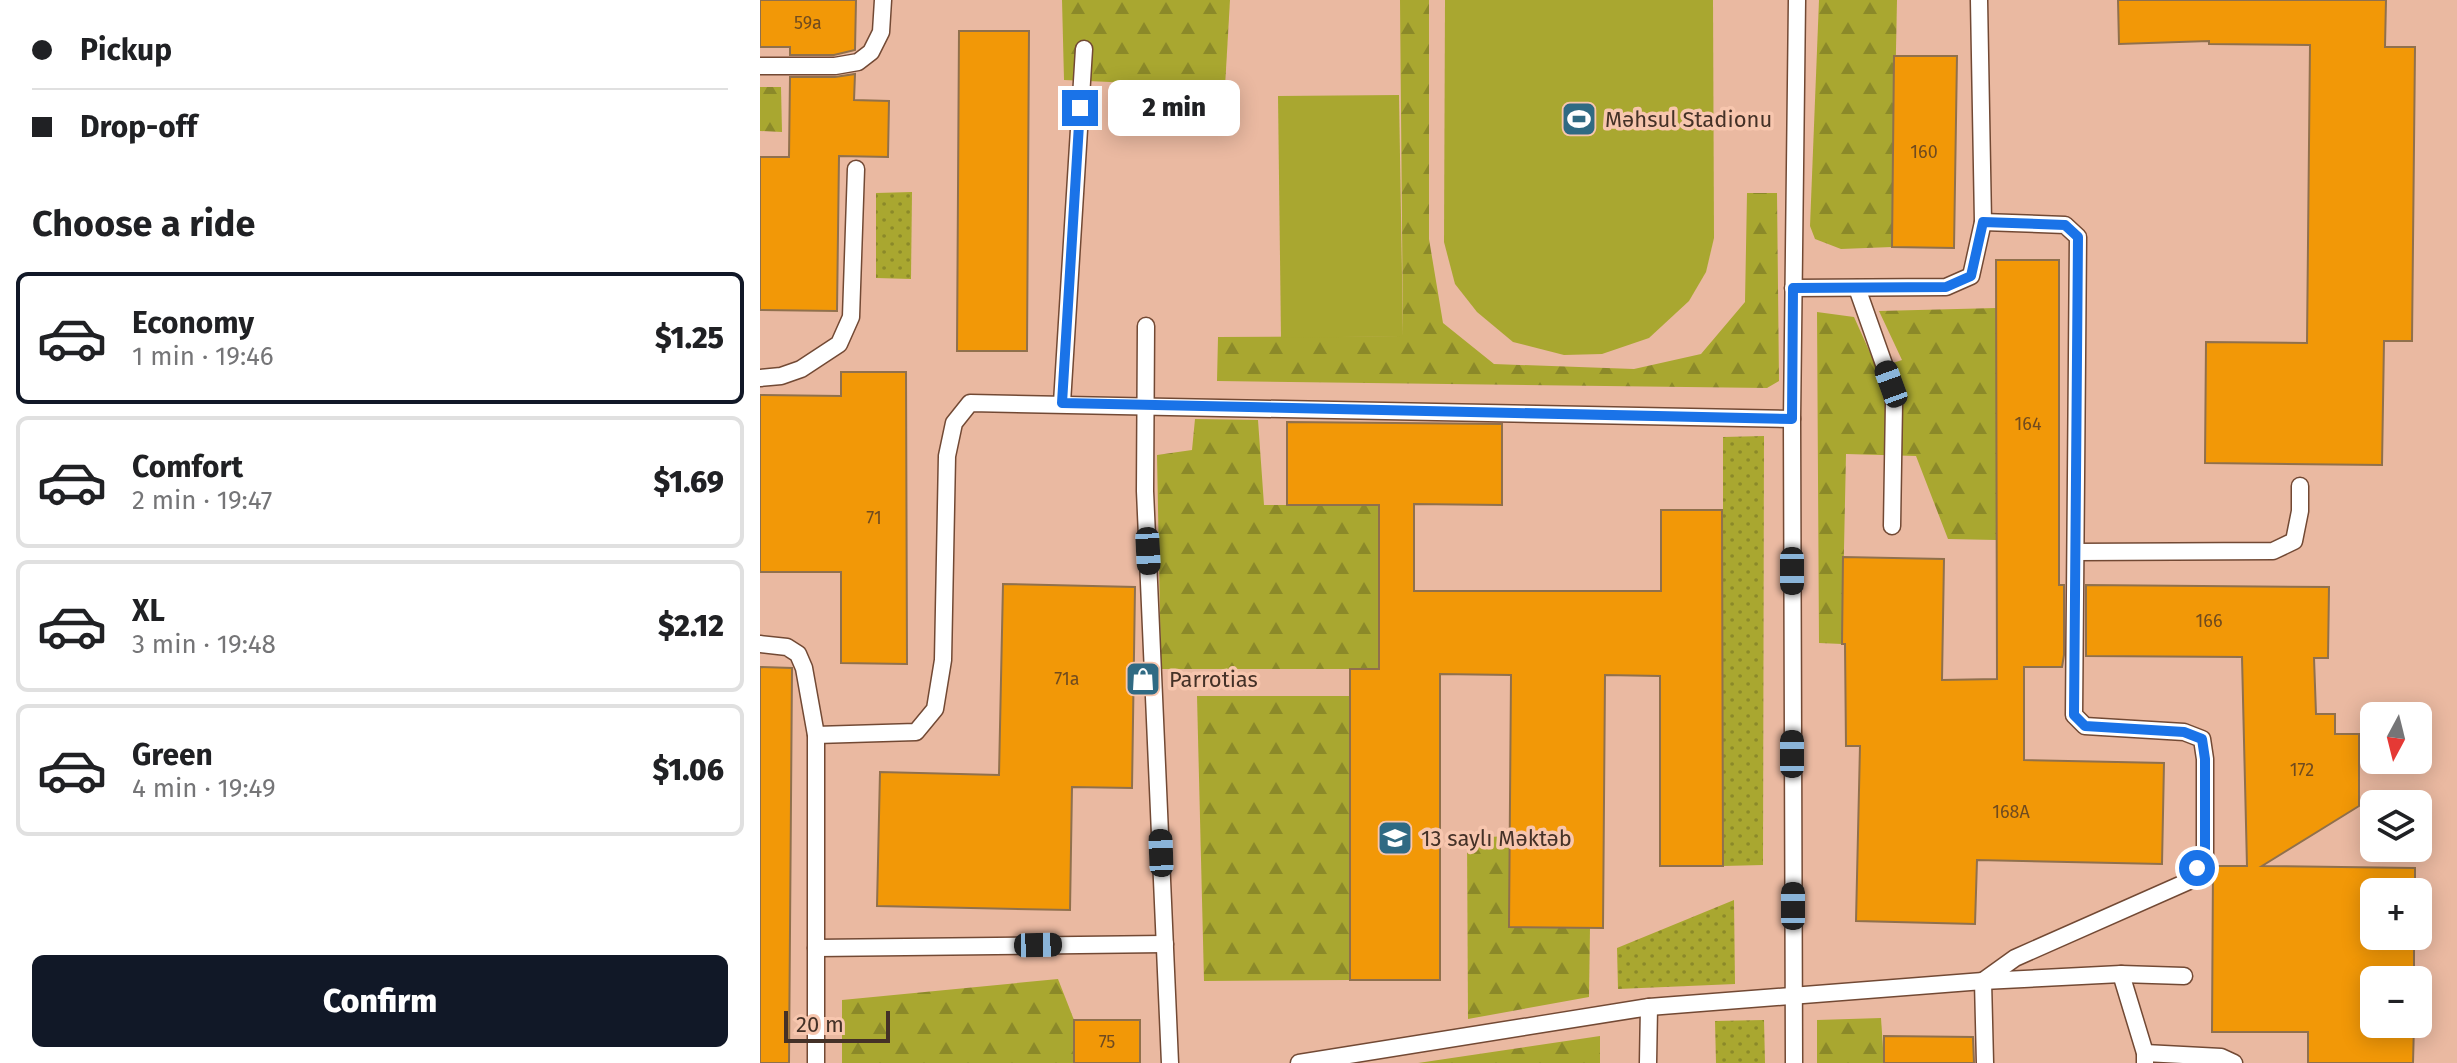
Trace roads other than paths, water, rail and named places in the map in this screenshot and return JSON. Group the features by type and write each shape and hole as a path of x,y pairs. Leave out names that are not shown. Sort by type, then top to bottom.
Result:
{"lane":[{"path":"760,66 835,66 858,62 871,52 881,32 883,0"},
{"path":"1794,1063 1792,419 1797,0"},
{"path":"1793,288 1946,287 1971,276 1983,222 1979,0"},
{"path":"1062,403 1084,49"},
{"path":"760,378 781,376 801,369 839,344 845,331 851,317 856,169"},
{"path":"1983,222 2065,225 2078,237 2074,715 2085,726 2184,732 2202,739 2205,759 2205,854 2189,881 2015,958 1983,981"},
{"path":"1857,288 1891,384 1894,403 1892,526"},
{"path":"1146,326 1144,404 1170,1063"},
{"path":"816,735 916,732 935,709 943,660 947,456 954,423 970,403 1792,419"},
{"path":"2076,552 2273,551 2294,541 2300,511 2300,486"},
{"path":"760,644 787,647 798,654 804,668 816,735 816,1063"},
{"path":"816,948 1165,944"},
{"path":"2121,974 2145,1058 2221,1057 2234,1063"},
{"path":"1299,1063 1649,1007 1983,981 2121,974 2184,976"},
{"path":"1983,981 1985,1063"},
{"path":"1648,1063 1649,1007"}],"place":[{"name":"Məhsul Stadionu","path":"1579,119"},
{"name":"Parrotias","path":"1143,679"},
{"name":"13 saylı Məktəb","path":"1395,838"}]}
